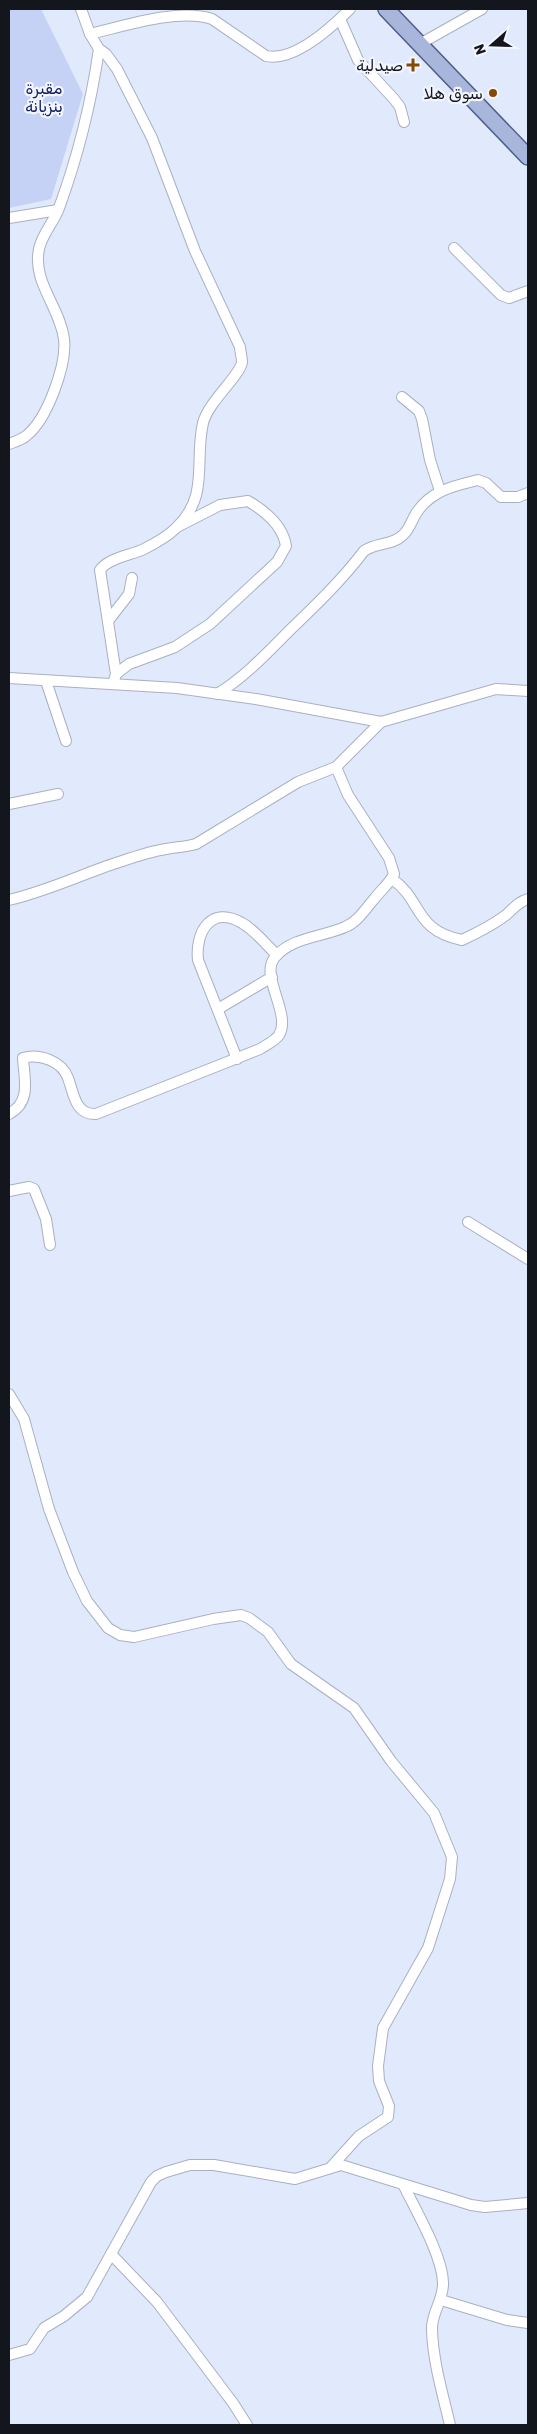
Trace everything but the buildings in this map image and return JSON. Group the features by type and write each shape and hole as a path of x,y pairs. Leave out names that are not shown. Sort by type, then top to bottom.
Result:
{"main road":[{"path":"386,9 418,45 528,157"}],"street":[{"path":"81,9 90,34 99,49 106,54 117,69 152,138 195,251 240,347 242,362 240,368 218,396 204,422 199,486 194,502 178,526 166,537 145,548 104,564 100,570 115,679"},
{"path":"90,34 169,18 203,16 212,19 266,56 274,58 299,49 340,19 350,9"},
{"path":"418,45 482,9"},
{"path":"340,19 358,60 400,107 404,122"},
{"path":"9,444 25,436 41,418 62,366 64,352 62,332 38,266 40,245 58,210 91,102 99,49"},
{"path":"9,218 58,210"},
{"path":"454,248 502,295 509,298 528,292"},
{"path":"402,397 415,408 422,418 430,460 440,491"},
{"path":"217,694 234,684 253,668 318,602 364,551 369,548 393,543 404,535 423,503 440,491 478,480 486,483 501,497 518,497 528,493"},
{"path":"115,679 129,664 175,647 210,624 277,562 286,546 280,528 248,501 220,504 178,526"},
{"path":"108,621 129,594 132,578"},
{"path":"10,681 115,679 381,722 496,689 528,690"},
{"path":"46,681 66,741"},
{"path":"9,900 48,890 107,866 150,853 196,844 298,782 336,767 381,722"},
{"path":"9,1114 16,1109 24,1098 26,1085 23,1058 29,1056 46,1058 61,1067 68,1076 75,1101 87,1114 106,1111 237,1059 260,1049 279,1036 282,1017 272,977 273,961 277,955 306,939 346,927 364,912 392,879 393,866 389,858 348,795 336,767"},
{"path":"9,804 58,794"},
{"path":"392,879 402,886 418,913 428,924 440,933 462,940 480,932 507,914 522,900 528,899"},
{"path":"237,1059 202,972 197,951 200,932 208,923 222,918 240,922 277,955"},
{"path":"218,1009 272,977"},
{"path":"9,1191 29,1187 34,1189 46,1219 50,1245"},
{"path":"468,1222 528,1259"},
{"path":"9,1394 24,1419 49,1509 73,1572 87,1601 108,1628 120,1635 134,1637 212,1619 241,1615 249,1618 268,1632 292,1664 343,1699 361,1716 391,1761 426,1801 443,1833 452,1857 450,1879 443,1904 428,1948 383,2028 378,2066 380,2081 389,2106 388,2117 359,2136 331,2167"},
{"path":"9,2355 30,2348 44,2328 84,2301 151,2182 157,2176 166,2172 190,2165 214,2165 295,2179 306,2178 331,2167 350,2166 404,2186 471,2205 485,2207 528,2203"},
{"path":"404,2186 429,2238 443,2282 441,2300 434,2317 432,2330 450,2425"},
{"path":"111,2254 157,2302 233,2403 247,2425"},
{"path":"441,2300 507,2320 528,2323"}],"green space":[{"name":"مقبرة بنزيانة","path":"9,9 41,9 83,94 51,199 9,208"}],"place":[{"name":"صيدلية","path":"413,65"},
{"name":"سوق هلا","path":"493,93"}]}
